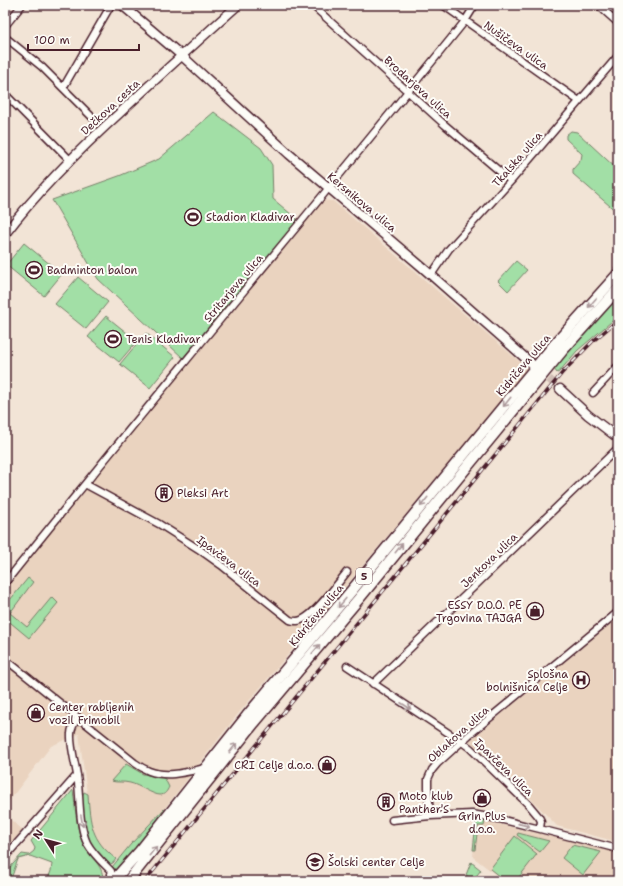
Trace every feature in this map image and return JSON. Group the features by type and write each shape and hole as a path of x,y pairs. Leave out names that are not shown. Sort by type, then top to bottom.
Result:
{"main road":[{"name":"Kidričeva ulica","path":"112,881 140,851 205,768 536,367 618,274"},
{"name":"Kidričeva ulica","path":"128,881 254,722 361,596 558,357 618,289"}],"street":[{"path":"5,26 22,5"},
{"path":"63,88 111,5"},
{"name":"Kersnikova ulica","path":"122,5 181,55 289,154 432,275 531,363"},
{"name":"Dečkova cesta","path":"5,234 46,185 70,160 181,55 238,5"},
{"name":"Brodarjeva ulica","path":"312,5 408,92 511,181"},
{"name":"Nušičeva ulica","path":"443,5 579,101"},
{"name":"Stritarjeva ulica","path":"5,583 408,92 465,21 475,5"},
{"path":"598,5 618,23"},
{"path":"5,37 42,67 93,118"},
{"name":"Tkalska ulica","path":"432,275 449,249 511,181 618,56"},
{"path":"5,94 70,160"},
{"path":"593,393 618,366"},
{"path":"560,389 588,415 618,438"},
{"name":"Jenkova ulica","path":"373,684 618,448"},
{"name":"Ipavčeva ulica","path":"85,484 159,524 200,550 290,620 298,621 307,617 320,605 347,572"},
{"name":"Oblakova ulica","path":"430,816 428,779 432,770 437,764 469,735 618,612"},
{"path":"5,659 135,763 149,771 162,774 175,774 205,768"},
{"name":"Ipavčeva ulica","path":"347,666 462,742 529,805 541,821 540,829"},
{"path":"78,718 72,727 71,736 78,783 80,810 87,842 94,853 111,871 112,881"},
{"path":"5,857 77,775"},
{"path":"392,820 464,814 481,815 618,848"}],"shaded area":[{"path":"315,200 333,201 528,369 238,714 164,809 119,858 116,859 104,850 96,838 91,822 79,734 51,746 5,806 5,583 158,390"},
{"name":"Splošna bolnišnica Celje","path":"618,618 618,842 557,826 514,781 469,741"},
{"path":"5,815 23,830 5,851"},
{"path":"477,820 618,852 618,881 504,881 473,857"}],"green space":[{"path":"214,112 261,148 272,165 273,199 298,220 183,358 98,279 52,200 119,176 159,159"},
{"path":"571,131 577,132 618,170 618,213 573,174 573,169 581,160 582,154 566,139 566,135"},
{"name":"Badminton balon","path":"24,243 62,274 44,296 6,265"},
{"path":"516,261 527,270 508,291 498,281"},
{"path":"78,277 108,302 86,329 55,304"},
{"path":"618,296 618,316 577,351 557,373 554,369"},
{"name":"Tenis Kladivar","path":"106,316 137,341 119,362 88,337"},
{"path":"146,333 175,357 150,388 120,364"},
{"path":"28,578 33,582 10,613 27,627 52,597 58,603 29,638 5,618 5,606"},
{"path":"126,764 143,774 165,779 169,787 167,791 163,794 157,795 130,783 111,781"},
{"path":"73,790 82,841 84,846 100,867 103,876 102,881 47,881 52,864 30,856 18,859 11,879 14,881 5,881 5,873 22,854 29,855 34,851 35,848 31,841"},
{"path":"84,792 88,794 93,830 101,845 116,859 113,863 110,864 95,851 89,839 82,804"},
{"path":"164,809 164,813 117,870 113,870 112,867 131,844"},
{"path":"477,820 485,821 484,826 478,826 475,850 473,850 476,823"},
{"path":"518,833 549,841 540,852 517,835"},
{"path":"515,836 537,854 516,881 505,881 490,869"},
{"path":"572,845 601,852 583,875 562,858"},
{"path":"471,862 481,870 473,880 466,875"}],"tunnel":[{"path":"540,371 560,389"}],"railway":[{"path":"145,881 563,372 592,342 618,320"}],"place":[{"name":"Stadion Kladivar","path":"193,217"},
{"name":"Badminton balon","path":"34,270"},
{"name":"Tenis Kladivar","path":"113,339"},
{"name":"Pleksi Art","path":"164,493"},
{"name":"ESSY D.O.O. PE Trgovina TAJGA","path":"535,611"},
{"name":"Splošna bolnišnica Celje","path":"581,680"},
{"name":"Center rabljenih vozil Frimobil","path":"36,713"},
{"name":"CRI Celje d.o.o.","path":"327,765"},
{"name":"Grin Plus d.o.o.","path":"482,798"},
{"name":"Moto klub Panther'S","path":"386,802"},
{"name":"Šolski center Celje","path":"315,862"}]}
